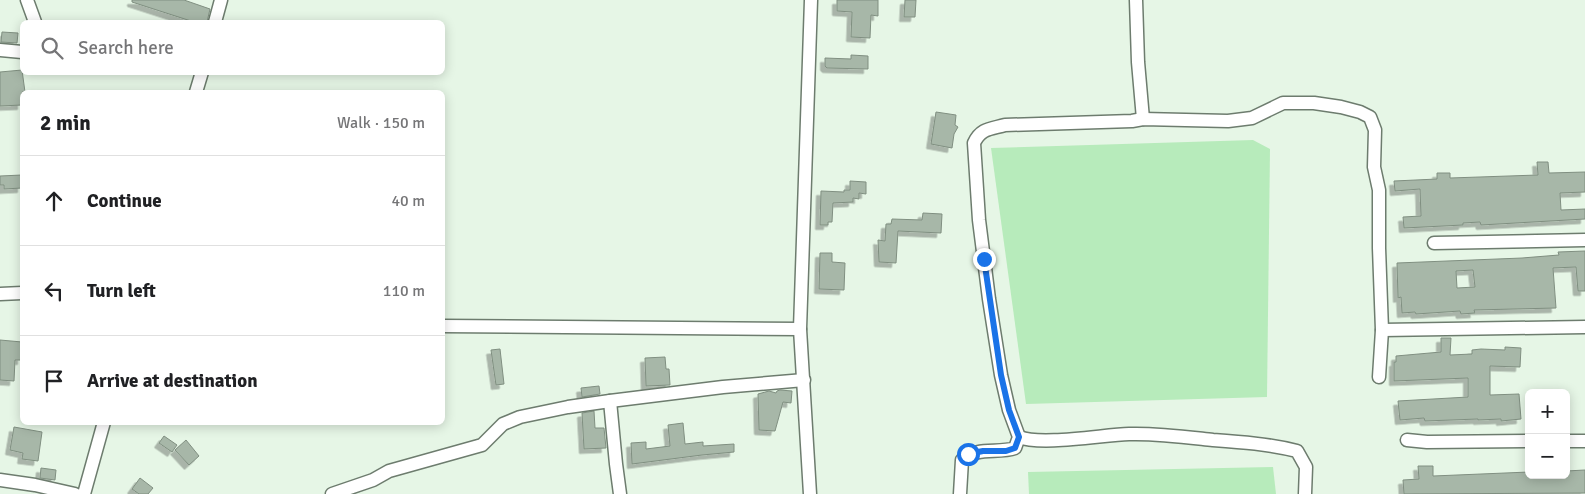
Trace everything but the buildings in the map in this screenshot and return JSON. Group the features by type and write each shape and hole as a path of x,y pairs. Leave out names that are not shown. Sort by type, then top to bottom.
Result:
{"street":[{"path":"27,0 34,20"},
{"path":"216,20 222,0"},
{"path":"810,494 800,329 811,0"},
{"path":"1136,0 1138,62 1143,119"},
{"path":"0,50 20,52"},
{"path":"197,90 201,75"},
{"path":"960,494 962,460 968,454 983,451 1006,451 1015,448 1019,437 1009,410 1003,384 989,299 980,220 974,143 978,135 985,130 1005,125 1132,121 1143,119 1228,121 1252,118 1283,103 1314,103 1341,107 1370,116 1375,130 1374,167 1379,190 1382,330 1379,377"},
{"path":"1434,244 1585,240"},
{"path":"0,294 20,293"},
{"path":"445,326 800,329"},
{"path":"1382,330 1585,327"},
{"path":"332,494 372,480 389,471 482,445 504,424 520,417 610,401 723,387 804,380"},
{"path":"610,401 620,494"},
{"path":"84,494 103,425"},
{"path":"1019,437 1026,440 1049,440 1130,434 1190,437 1276,446 1297,451 1306,467 1306,494"},
{"path":"1407,440 1427,442 1525,442"},
{"path":"1570,441 1585,441"},
{"path":"0,480 35,484 75,494"}],"green space":[{"path":"1253,140 1270,149 1267,397 1026,404 991,148"},
{"path":"1273,467 1276,494 1029,494 1028,472"}],"route":[{"path":"968,454 983,451 1006,451 1015,448 1019,437 1009,410 1001,375 984,259"}]}
